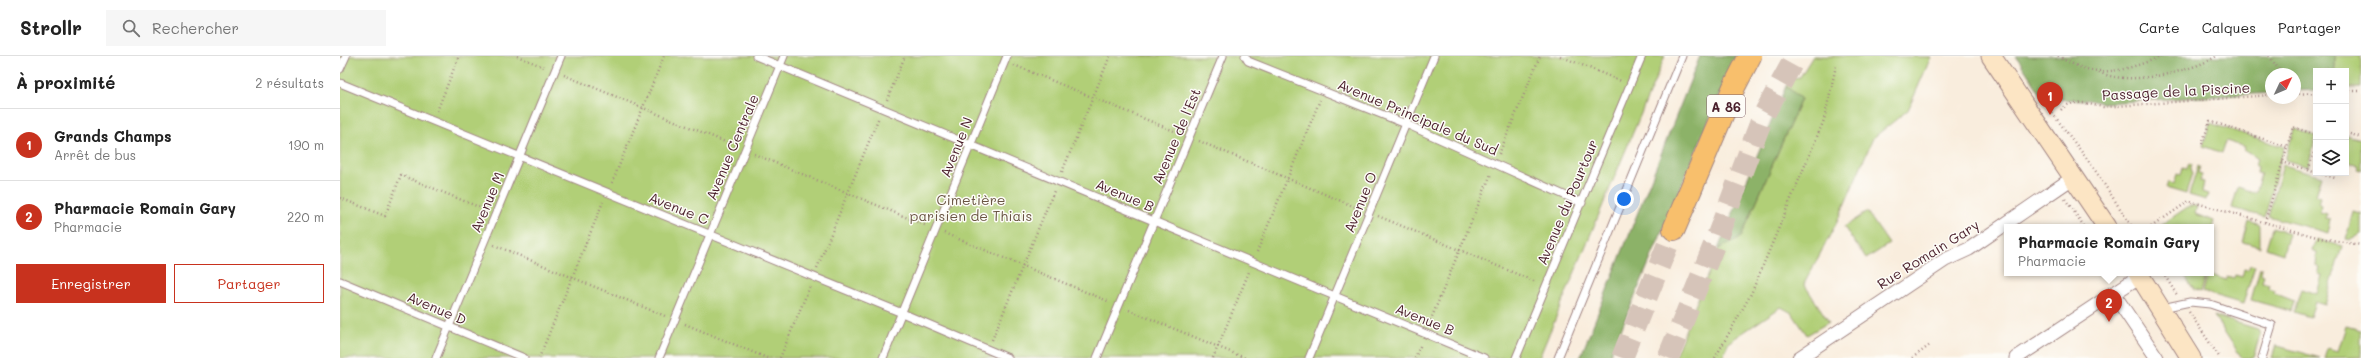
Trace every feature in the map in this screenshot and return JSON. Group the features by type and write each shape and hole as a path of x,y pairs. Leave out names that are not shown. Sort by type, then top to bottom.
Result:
{"highway":[{"name":"A 86","path":"1674,229 1734,88 1750,56"}],"main road":[{"path":"1991,56 2105,224"},
{"path":"2140,276 2190,358"}],"street":[{"name":"Rue Romain Gary","path":"2005,224 2074,177"},
{"name":"Rue Romain Gary","path":"1799,358 1945,260 1969,249 2004,225"},
{"path":"2016,358 2138,276"},
{"path":"2113,293 2157,358"}],"lane":[{"path":"340,69 346,56"},
{"name":"Avenue M","path":"436,358 562,56"},
{"name":"Avenue B","path":"756,56 1484,358"},
{"name":"Avenue Centrale","path":"659,358 784,56"},
{"name":"Avenue de l'Est","path":"1097,358 1223,56"},
{"name":"Avenue Principale du Sud","path":"1245,56 1248,62 1406,124 1582,203"},
{"name":"Avenue O","path":"1309,358 1434,56"},
{"name":"Avenue du Pourtour","path":"1516,358 1582,203 1642,56"},
{"path":"1558,358 1682,56"},
{"name":"Avenue N","path":"883,358 1006,59"},
{"name":"Avenue C","path":"340,83 814,276 1008,358"},
{"name":"Avenue D","path":"340,282 524,358"},
{"path":"2160,308 2183,303 2210,304 2272,325 2262,358"}],"path":[{"path":"432,121 459,56"},
{"path":"517,56 1245,358"},
{"path":"539,358 664,56"},
{"path":"780,358 905,56"},
{"path":"988,350 1110,56"},
{"path":"1415,358 1540,56"},
{"path":"1560,56 1630,85"},
{"path":"2058,56 2081,68 2115,77 2154,76 2182,71 2217,56"},
{"path":"2099,72 2121,69 2163,56"},
{"path":"2269,56 2278,68"},
{"path":"1006,59 1093,98 1546,286"},
{"path":"1715,358 1751,294 1824,120 1836,66"},
{"path":"2349,91 2361,91"},
{"path":"1213,358 1324,92"},
{"path":"2301,93 2313,92"},
{"name":"Passage de la Piscine","path":"2061,110 2066,104 2076,102 2103,106 2265,95"},
{"path":"2202,144 2210,121 2287,147"},
{"path":"2265,222 2293,127 2313,134"},
{"path":"2349,134 2361,137"},
{"path":"2308,170 2313,155"},
{"path":"2282,162 2313,172"},
{"path":"340,198 385,216 401,175 496,215"},
{"path":"2328,176 2335,178"},
{"path":"2062,195 2082,224"},
{"path":"2155,224 2189,201 2320,238 2361,246"},
{"path":"485,241 768,358"},
{"path":"2165,276 2220,358"},
{"path":"1912,358 1930,345"}],"green space":[{"name":"Cimetière parisien de Thiais","path":"340,56 1665,56 1539,358 340,358"},
{"path":"1700,56 1736,56 1609,358 1580,358"},
{"path":"1813,56 1931,57 1908,110 1873,138 1837,222 1804,284 1829,322 1807,335 1792,313 1781,307 1729,342 1722,358 1674,358 1718,249 1741,237 1801,99 1786,86 1792,78 1800,77"},
{"path":"2016,56 2335,56 2335,68 2313,68 2313,90 2301,91 2301,68 2265,68 2265,93 2102,103 2088,100 2044,99"},
{"path":"2335,56 2361,56 2361,88 2349,88 2349,68 2335,68"},
{"path":"1786,86 1801,99 1741,237 1718,249"},
{"path":"2210,123 2284,147 2265,217 2232,208 2238,187 2255,193 2261,174 2257,173 2258,167 2255,165 2257,158 2244,150 2245,147 2226,141 2222,153 2203,146"},
{"path":"2294,129 2313,135 2313,148 2308,167 2285,160"},
{"path":"2349,136 2361,139 2361,170 2357,169 2358,166 2349,163"},
{"path":"2189,163 2192,164 2190,170 2192,174 2186,194 2166,188 2168,182 2174,184 2177,174 2181,175 2183,168 2187,169"},
{"path":"2283,165 2313,173 2313,176 2322,176 2316,195 2320,197 2318,203 2321,205 2320,212 2327,214 2326,218 2331,219 2328,233 2268,216"},
{"path":"2198,166 2200,167 2198,173 2202,174 2200,181 2204,182 2202,192 2208,194 2206,200 2189,195"},
{"path":"2189,206 2197,206 2195,214 2214,221 2213,224 2162,224"},
{"path":"2353,211 2361,213 2361,234 2351,240 2346,239"},
{"path":"1867,212 1889,244 1866,259 1844,227"},
{"path":"2249,221 2260,225 2260,247 2243,242"},
{"path":"2272,228 2289,233 2283,254 2266,248"},
{"path":"2316,239 2342,246 2325,305 2315,302 2310,317 2294,312 2301,289 2317,294 2322,275 2318,274 2320,268 2316,266 2317,252 2312,250"},
{"path":"2250,265 2255,266 2243,304 2203,292 2207,276 2214,276 2226,280 2227,276 2234,278 2235,275 2242,277 2244,269 2248,270"},
{"path":"2260,268 2262,268 2261,274 2264,275 2262,282 2269,284 2268,288 2275,290 2274,293 2294,301 2291,311 2251,300"},
{"path":"2185,276 2206,276 2201,292 2194,290"},
{"path":"2214,316 2258,329 2260,335 2253,358 2242,358"},
{"path":"2346,326 2361,330 2361,357 2324,358 2327,348 2338,351"},
{"path":"2276,345 2278,346 2320,358 2272,358"}],"tunnel":[{"path":"1668,358 1714,245 1763,116 1796,56"},
{"path":"1622,358 1674,229"}],"place":[{"name":"Grands Champs","path":"2050,115"},
{"name":"Pharmacie Romain Gary","path":"2109,322"}]}
